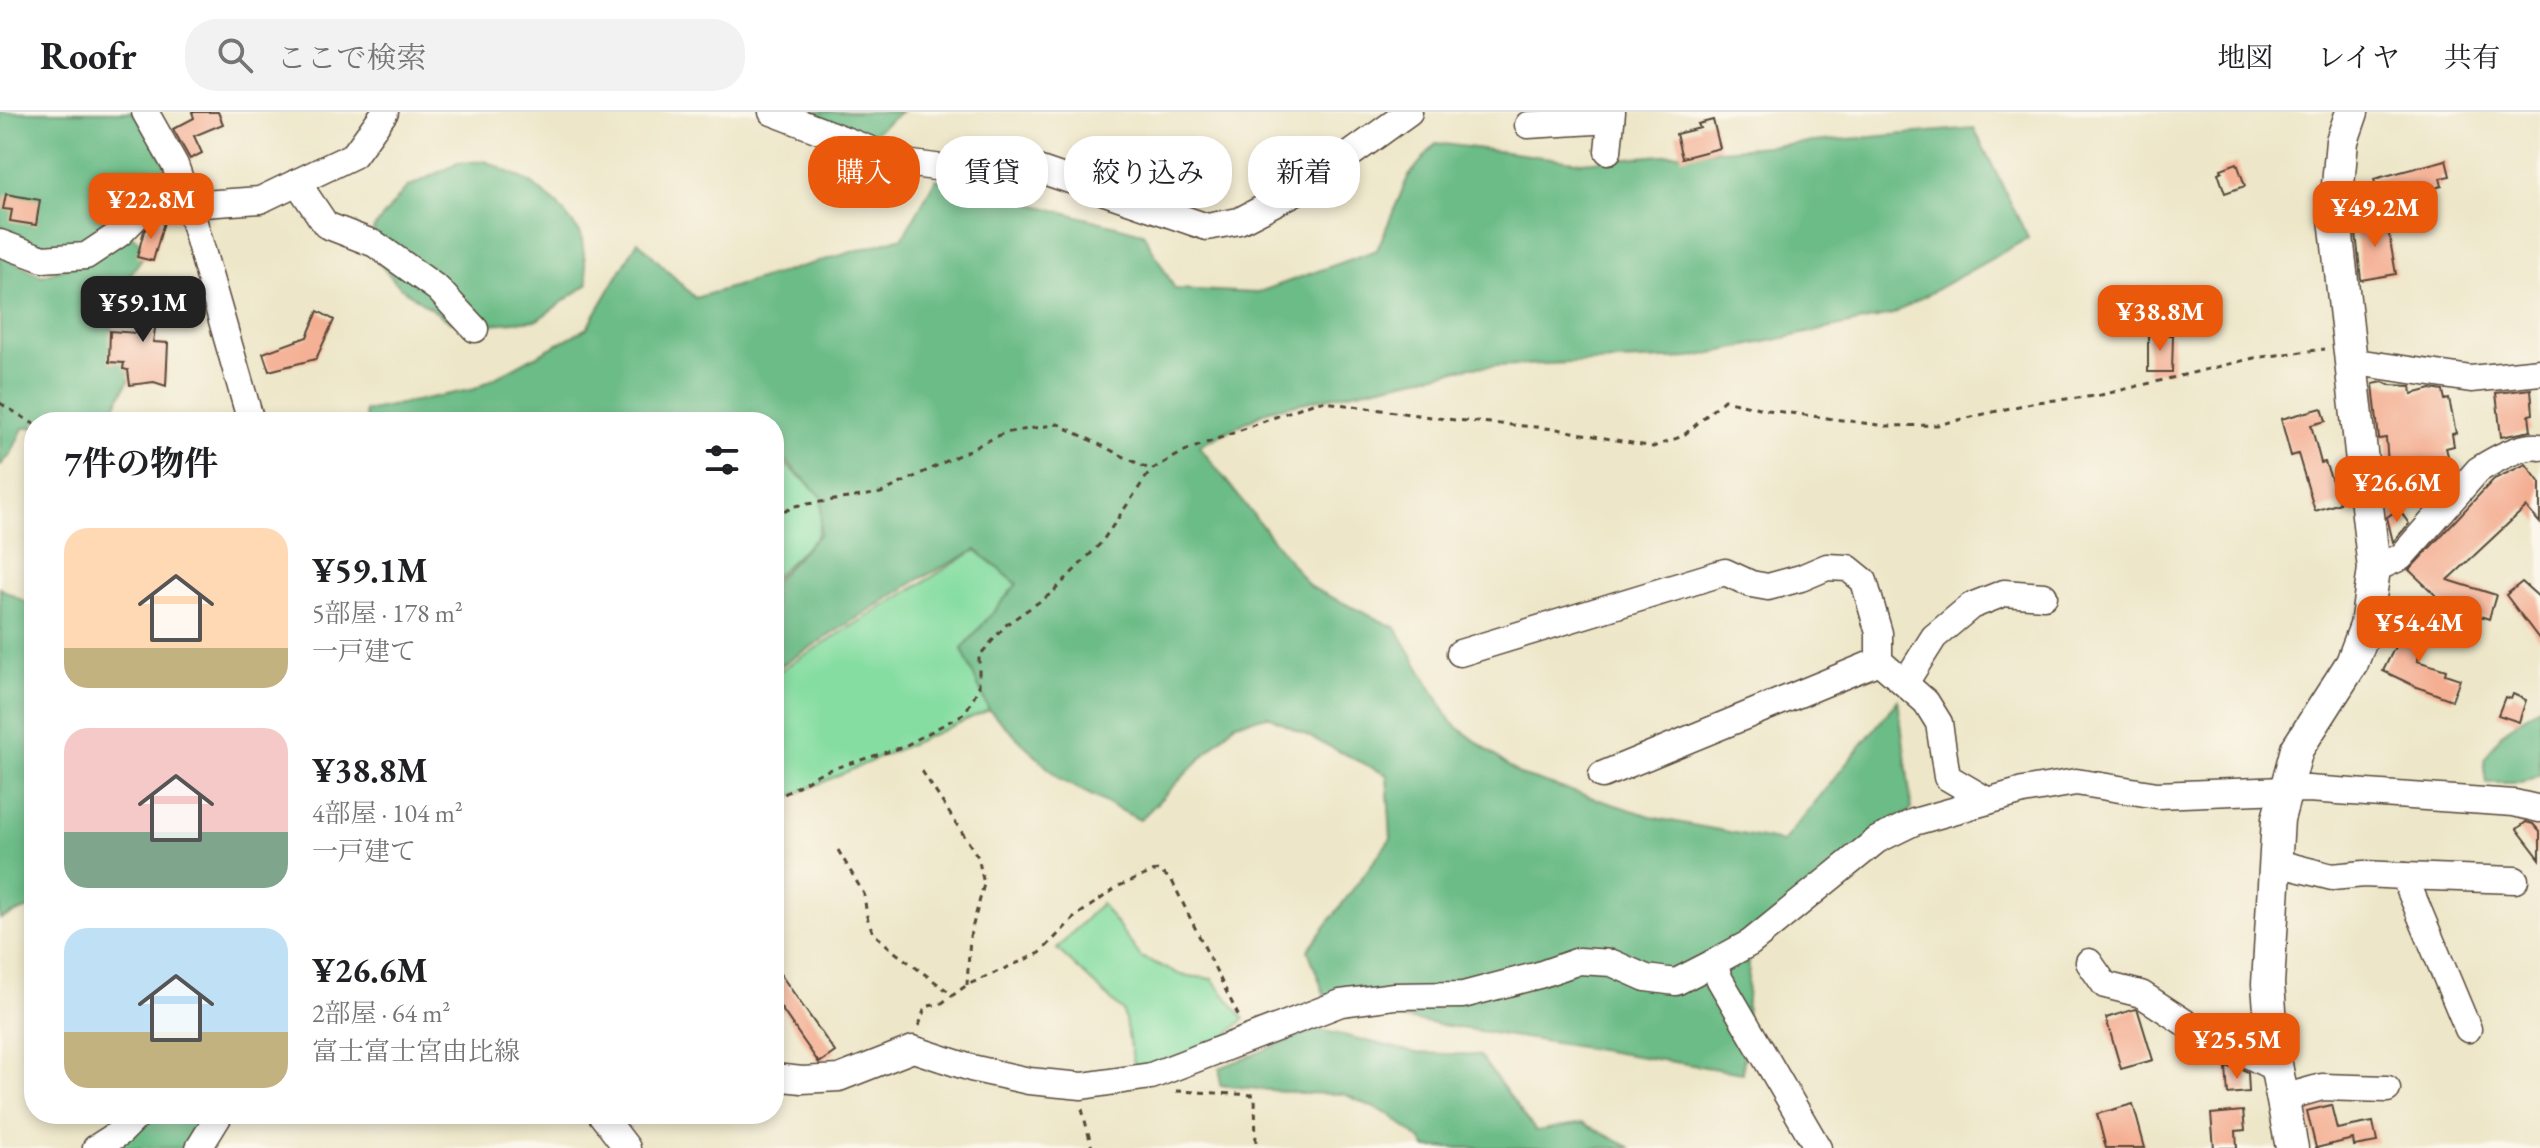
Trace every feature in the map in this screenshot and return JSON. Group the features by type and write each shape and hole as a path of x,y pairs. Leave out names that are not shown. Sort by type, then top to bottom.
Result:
{"main road":[{"path":"2292,1148 2270,1023 2268,984 2278,819 2297,749 2357,651 2366,626 2374,569 2335,218 2342,141 2352,112"}],"street":[{"path":"145,112 175,165 189,205 248,412"},
{"path":"0,243 43,259 86,256 119,234 149,204 189,205 260,200 354,155 385,112"},
{"path":"772,112 905,163 950,169 1026,165 1207,227 1239,221 1305,187 1409,112"},
{"path":"1528,125 1611,116 1608,151"},
{"path":"297,182 326,225 375,244 438,289 475,329"},
{"path":"2349,353 2471,379 2540,372"},
{"path":"2374,569 2401,557 2478,470 2493,460 2533,446 2540,447"},
{"path":"1460,653 1725,572 1751,584 1768,587 1827,567 1848,568 1864,581 1879,633 1879,661 1926,702 1939,723 1947,777 1988,801"},
{"path":"1905,683 1934,637 1971,606 2004,593 2044,596"},
{"path":"1602,775 1879,661"},
{"path":"784,1078 839,1078 913,1049 1000,1075 1075,1086 1156,1074 1341,1003 1394,996 1463,995 1579,961 1612,963 1646,978 1676,982 1750,943 1877,840 1914,822 2023,791 2076,782 2157,795 2286,790 2514,803 2540,809"},
{"path":"2273,862 2332,877 2364,874 2515,880"},
{"path":"2404,876 2468,1029"},
{"path":"2089,962 2105,985 2141,994 2184,1022 2210,1046 2241,1051 2280,1084 2387,1089"},
{"path":"1713,963 1818,1148"},
{"path":"96,1148 129,1124"},
{"path":"199,1148 214,1124"},
{"path":"609,1124 627,1148"}],"path":[{"path":"784,794 822,772 903,747 965,713 979,687 979,656 1007,624 1052,593 1101,543 1151,470 1185,451 1318,401 1445,419 1557,429 1653,447 1683,436 1724,400 1768,410 1886,426 1937,425 2036,402 2097,396 2254,358 2349,353"},
{"path":"0,403 24,418"},
{"path":"784,512 794,506 881,493 1004,433 1058,424 1151,470"},
{"path":"922,771 978,857 984,884 970,936 967,985"},
{"path":"838,850 864,894 873,933 953,995"},
{"path":"913,1049 925,1007 942,1003 967,985 1040,953 1076,916 1119,886 1157,870 1171,879 1249,1037"},
{"path":"1156,1074 1164,1090 1255,1095 1256,1148"},
{"path":"1075,1086 1092,1148"}],"green space":[{"path":"0,112 138,112 179,191 138,202 85,242 38,246 0,225"},
{"path":"775,112 901,112 870,136 852,136"},
{"path":"1974,128 2028,238 1891,315 1690,358 1470,367 1269,410 1199,446 1310,587 1396,628 1451,722 1520,775 1660,819 1783,842 1898,700 1912,809 1750,943 1743,1073 1329,1007 1308,950 1391,838 1387,775 1268,716 1236,723 1140,820 1059,779 989,710 962,649 1017,584 976,550 921,578 784,664 784,571 820,534 822,497 784,459 784,412 365,412 475,389 587,328 638,241 695,298 903,237 936,179 936,208 1047,208 1143,233 1175,289 1256,293 1377,250 1408,177 1436,143 1582,162"},
{"path":"485,161 530,182 557,204 581,234 588,284 537,320 479,325 449,321 400,287 378,262 373,229 406,188 458,163"},
{"path":"132,235 148,250 127,279 89,294 108,318 131,376 112,412 24,412 24,428 11,454 0,466 0,255 42,276 75,264"},
{"path":"784,463 828,501 816,538 784,568"},
{"path":"976,550 1017,584 962,649 989,710 784,799 784,668"},
{"path":"0,588 24,601 24,910 0,919"},
{"path":"2540,706 2540,775 2522,783 2487,783 2484,760 2502,733"},
{"path":"1101,903 1141,957 1181,975 1212,979 1244,1019 1215,1047 1135,1068 1123,1011 1057,949"},
{"path":"1317,1029 1417,1053 1479,1055 1536,1131 1583,1123 1631,1148 1425,1148 1423,1142 1390,1115 1344,1094 1220,1085 1220,1068"},
{"path":"138,1124 203,1124 194,1148 115,1148"}],"building":[{"path":"192,112 218,112 223,124 194,136 202,153 190,159 173,129 194,118"},
{"path":"1713,120 1720,148 1682,158 1676,134 1700,128 1698,124"},
{"path":"2446,160 2450,176 2440,178 2442,186 2380,203 2374,179"},
{"path":"2237,163 2245,186 2225,193 2218,173"},
{"path":"6,194 40,200 36,225 10,221 12,210 3,209"},
{"path":"2386,218 2396,274 2361,280 2355,223"},
{"path":"155,220 164,222 153,261 137,257 144,231"},
{"path":"146,280 162,282 153,342 168,343 166,386 154,382 130,385 128,370 123,369 124,363 109,362 110,331 137,333"},
{"path":"318,311 334,320 316,359 269,371 263,353 307,337"},
{"path":"2148,335 2173,335 2172,372 2148,372"},
{"path":"2383,382 2411,386 2412,394 2431,389 2443,391 2445,400 2449,399 2456,433 2452,434 2454,446 2446,448 2453,475 2448,480 2428,485 2431,497 2416,501 2405,462 2388,464 2386,438 2379,439 2373,384"},
{"path":"2531,389 2531,431 2501,437 2496,393"},
{"path":"2322,408 2326,421 2311,425 2321,463 2325,462 2340,503 2315,511 2298,454 2291,456 2281,419"},
{"path":"2526,464 2540,483 2540,523 2526,507 2448,580 2496,595 2489,619 2445,604 2409,570 2494,479"},
{"path":"2399,509 2409,524 2393,542 2387,517"},
{"path":"2522,582 2540,598 2540,640 2506,595"},
{"path":"2408,620 2431,631 2417,661 2446,670 2445,674 2460,679 2452,700 2383,671"},
{"path":"2513,694 2526,700 2519,722 2498,715 2505,697 2511,699"},
{"path":"2526,822 2533,824 2540,832 2540,859 2517,829"},
{"path":"784,979 835,1052 819,1063 784,1012"},
{"path":"2135,1009 2153,1060 2121,1069 2106,1018"},
{"path":"2237,1067 2248,1072 2249,1092 2228,1094 2226,1068"},
{"path":"2133,1104 2145,1148 2106,1148 2097,1114"},
{"path":"2331,1105 2337,1129 2373,1122 2377,1142 2354,1146 2353,1139 2316,1148 2307,1111"},
{"path":"2243,1111 2245,1130 2236,1131 2237,1148 2214,1148 2211,1114"}]}
